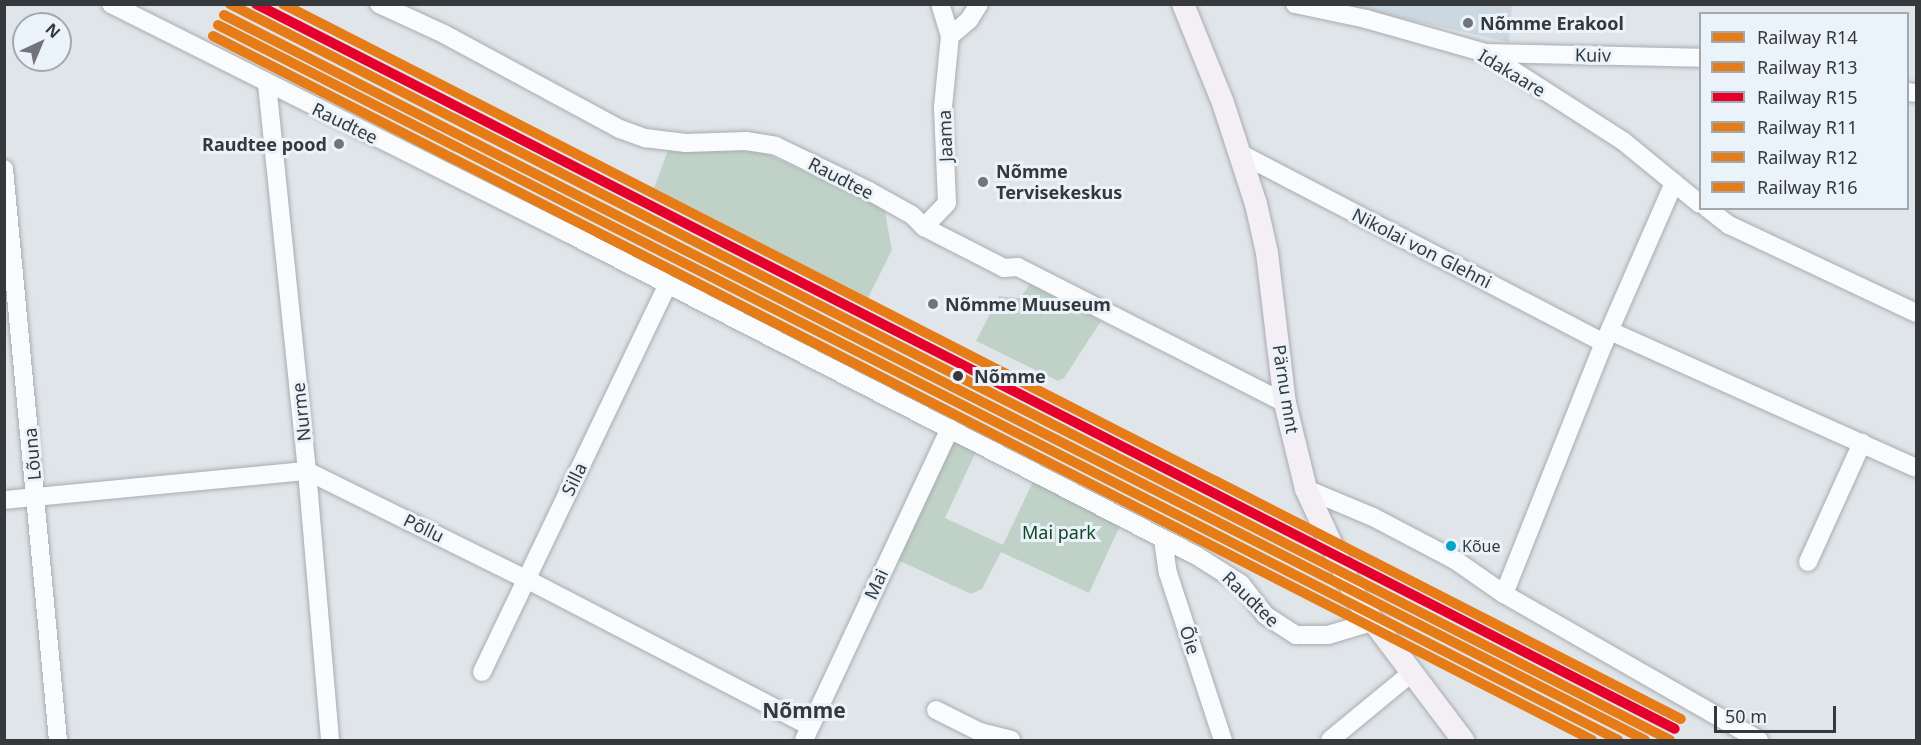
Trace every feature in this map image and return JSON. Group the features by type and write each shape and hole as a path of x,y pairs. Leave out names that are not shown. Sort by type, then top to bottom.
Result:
{"main road":[{"name":"Pärnu mnt","path":"1183,4 1241,154 1267,253 1286,403 1306,489 1342,572 1372,622 1463,741"}],"street":[{"name":"Raudtee","path":"111,4 950,428 1163,539 1241,584 1265,615 1296,635 1328,635 1372,622"},
{"name":"Raudtee","path":"379,4 444,34 620,129 645,138 686,143 746,141 776,146 929,222 1004,268 1018,267 1029,272 1286,403"},
{"name":"Jaama","path":"929,222 948,203 943,107 950,36 940,4"},
{"path":"950,36 969,20 979,4"},
{"name":"Idakaare","path":"1295,4 1366,19 1486,53 1623,141 1699,202"},
{"name":"Kuiv","path":"1486,53 1699,58"},
{"name":"Nurme","path":"267,84 307,471 330,741"},
{"name":"Nikolai von Glehni","path":"1241,154 1607,337 1917,468"},
{"name":"Lõuna","path":"4,169 58,741"},
{"path":"1504,594 1607,337 1674,183"},
{"path":"1710,210 1729,225 1917,313"},
{"name":"Silla","path":"482,672 667,286"},
{"name":"Mai","path":"807,734 950,428"},
{"path":"1808,562 1862,443"},
{"path":"4,500 307,471"},
{"name":"Põllu","path":"307,471 526,579 807,734"},
{"path":"1306,489 1373,518 1455,560 1504,594 1759,741"},
{"name":"Õie","path":"1163,539 1168,573 1222,741"},
{"path":"1330,741 1410,674"},
{"path":"936,710 980,732 1011,741"}],"shaded area":[{"name":"Nõmme Erakool","path":"1342,5 1512,5 1509,42"}],"green space":[{"path":"668,150 760,151 884,207 892,250 868,298 654,188"},
{"path":"1030,284 1101,321 1064,378 1058,381 976,341 999,296 1020,298"},
{"name":"Mai park","path":"950,428 980,443 945,518 1003,545 1037,473 1124,517 1089,593 1001,552 982,589 971,594 889,556"}],"rail line":[{"name":"R14","path":"230,4 1670,740"},
{"name":"R15","path":"256,4 1675,729"},
{"name":"R12","path":"283,4 1681,719"},
{"name":"R13","path":"224,15 1645,740"},
{"name":"R11","path":"218,25 1618,740"},
{"name":"R16","path":"213,36 1592,740"}],"place":[{"name":"Nõmme Erakool","path":"1468,23"},
{"name":"Raudtee pood","path":"339,144"},
{"name":"Nõmme Tervisekeskus","path":"983,182"},
{"name":"Nõmme Muuseum","path":"933,304"},
{"name":"Nõmme","path":"958,376"},
{"name":"Kõue","path":"1451,546"}],"district":[{"name":"Nõmme","path":"804,710"}]}
